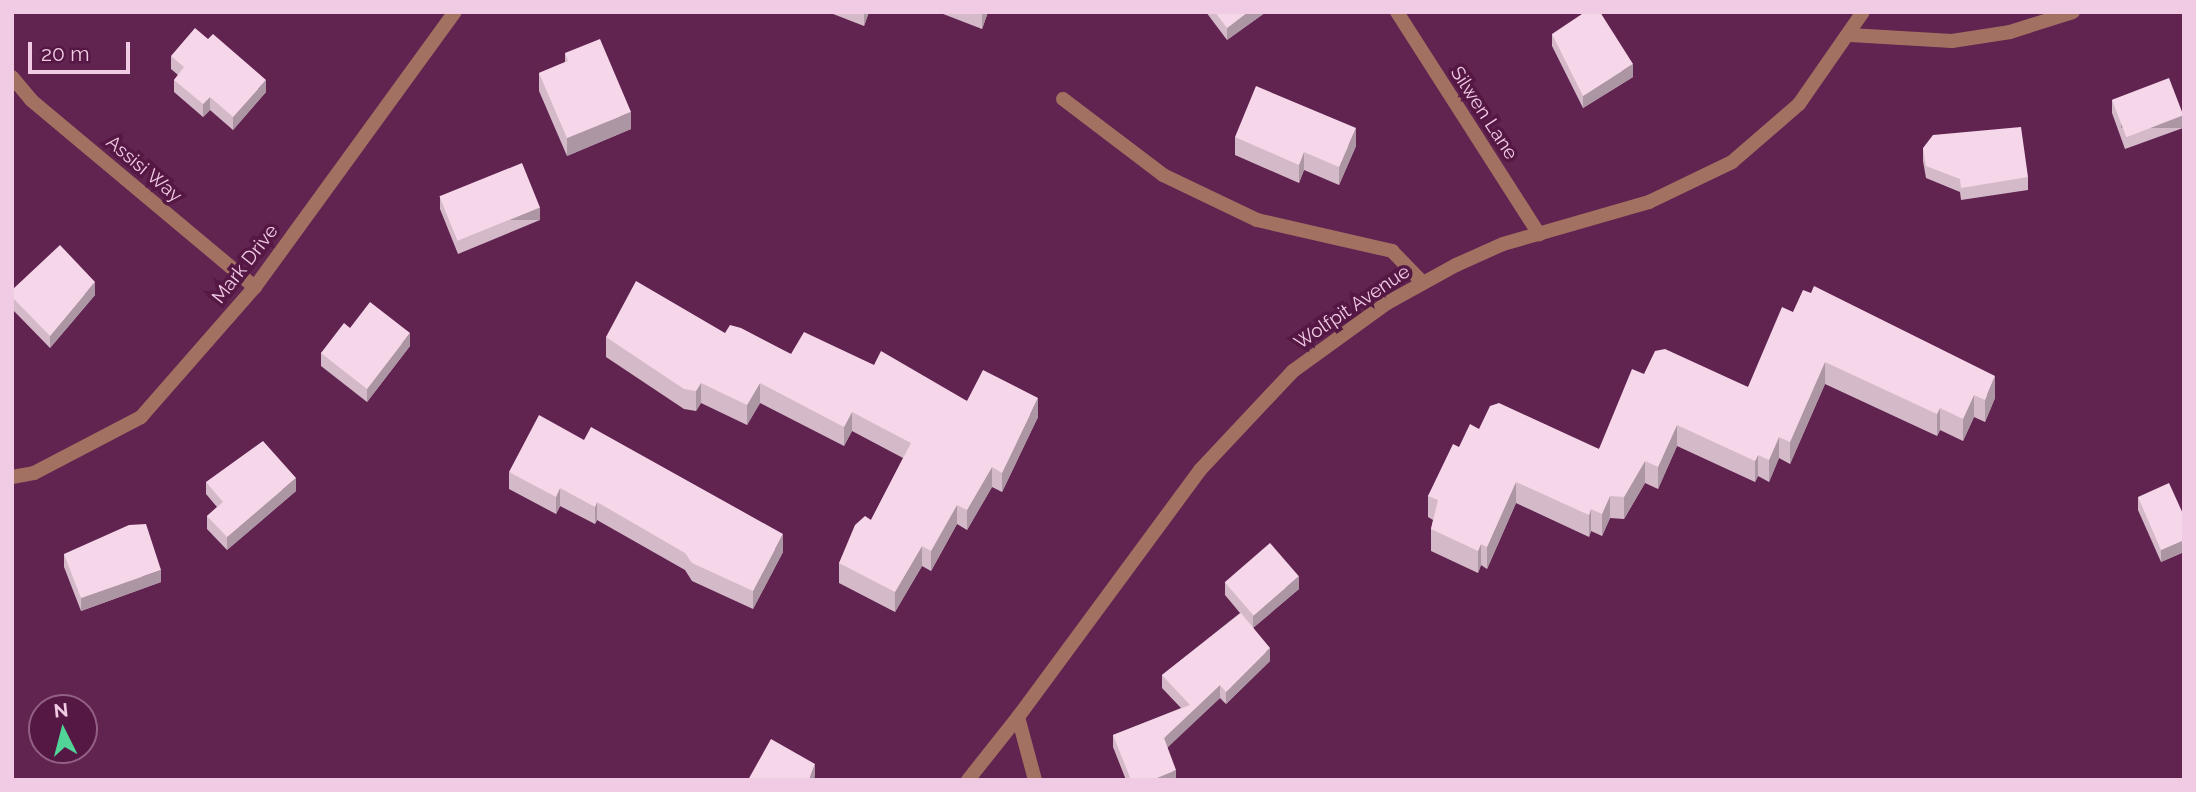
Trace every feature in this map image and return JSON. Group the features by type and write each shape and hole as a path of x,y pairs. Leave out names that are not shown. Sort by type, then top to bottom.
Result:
{"street":[{"name":"Mark Drive","path":"12,477 34,473 141,417 255,287 455,12"},
{"name":"Silwen Lane","path":"1397,12 1539,234"},
{"name":"Wolfpit Avenue","path":"968,780 1018,717 1174,503 1252,410 1335,338 1422,282 1539,234 1649,202 1732,162 1792,111 1850,34 1863,12"},
{"path":"1850,34 1952,41 2010,33 2073,12"},
{"name":"Assisi Way","path":"12,77 32,100 255,287"},
{"path":"1063,99 1163,175 1257,220 1392,251 1422,282"},
{"path":"1018,717 1035,780"}],"building":[{"path":"1215,12 1248,12 1227,28"},
{"path":"1585,12 1600,12 1633,64 1583,96 1552,34"},
{"path":"195,28 208,39 213,34 266,80 233,117 210,97 203,104 174,80 184,67 171,56"},
{"path":"600,39 631,112 567,138 539,73 568,61 565,53"},
{"path":"2169,78 2183,115 2126,137 2112,100"},
{"path":"1256,86 1356,128 1339,167 1304,152 1299,165 1235,137"},
{"path":"2021,127 2028,177 1961,188 1960,179 1926,166 1923,148 1933,135"},
{"path":"522,163 540,208 457,241 439,196"},
{"path":"60,245 95,282 50,336 12,297 12,290"},
{"path":"636,281 725,333 730,325 741,328 791,354 804,332 874,365 881,351 967,401 983,370 1038,398 1002,473 992,467 967,510 957,505 931,551 922,546 895,592 839,563 855,525 865,516 871,520 911,443 852,412 844,427 760,383 747,405 701,383 696,391 684,389 606,337"},
{"path":"1814,286 1995,376 1985,400 1974,395 1963,419 1940,408 1937,414 1825,362 1790,442 1779,437 1769,460 1758,455 1755,461 1677,425 1658,467 1645,461 1624,497 1610,496 1602,514 1591,509 1589,515 1516,482 1487,547 1481,544 1478,551 1431,529 1438,500 1428,496 1453,444 1459,447 1470,424 1479,429 1490,406 1499,403 1599,449 1632,369 1644,374 1655,351 1665,349 1748,387 1782,307 1793,312 1803,290 1811,293"},
{"path":"370,302 410,333 367,389 321,353 344,323 350,328"},
{"path":"539,415 584,440 591,427 783,534 753,591 692,563 685,553 597,502 595,507 560,488 556,497 509,472"},
{"path":"263,441 296,478 227,537 207,516 223,502 206,482"},
{"path":"2169,483 2184,516 2184,540 2161,550 2138,497"},
{"path":"146,524 161,570 81,598 64,554 129,525"},
{"path":"1270,543 1299,576 1254,616 1225,582"},
{"path":"1241,613 1270,648 1226,692 1220,685 1164,738 1176,770 1152,780 1131,780 1113,735 1190,705 1162,675"},
{"path":"771,739 815,764 809,780 748,780"}]}
